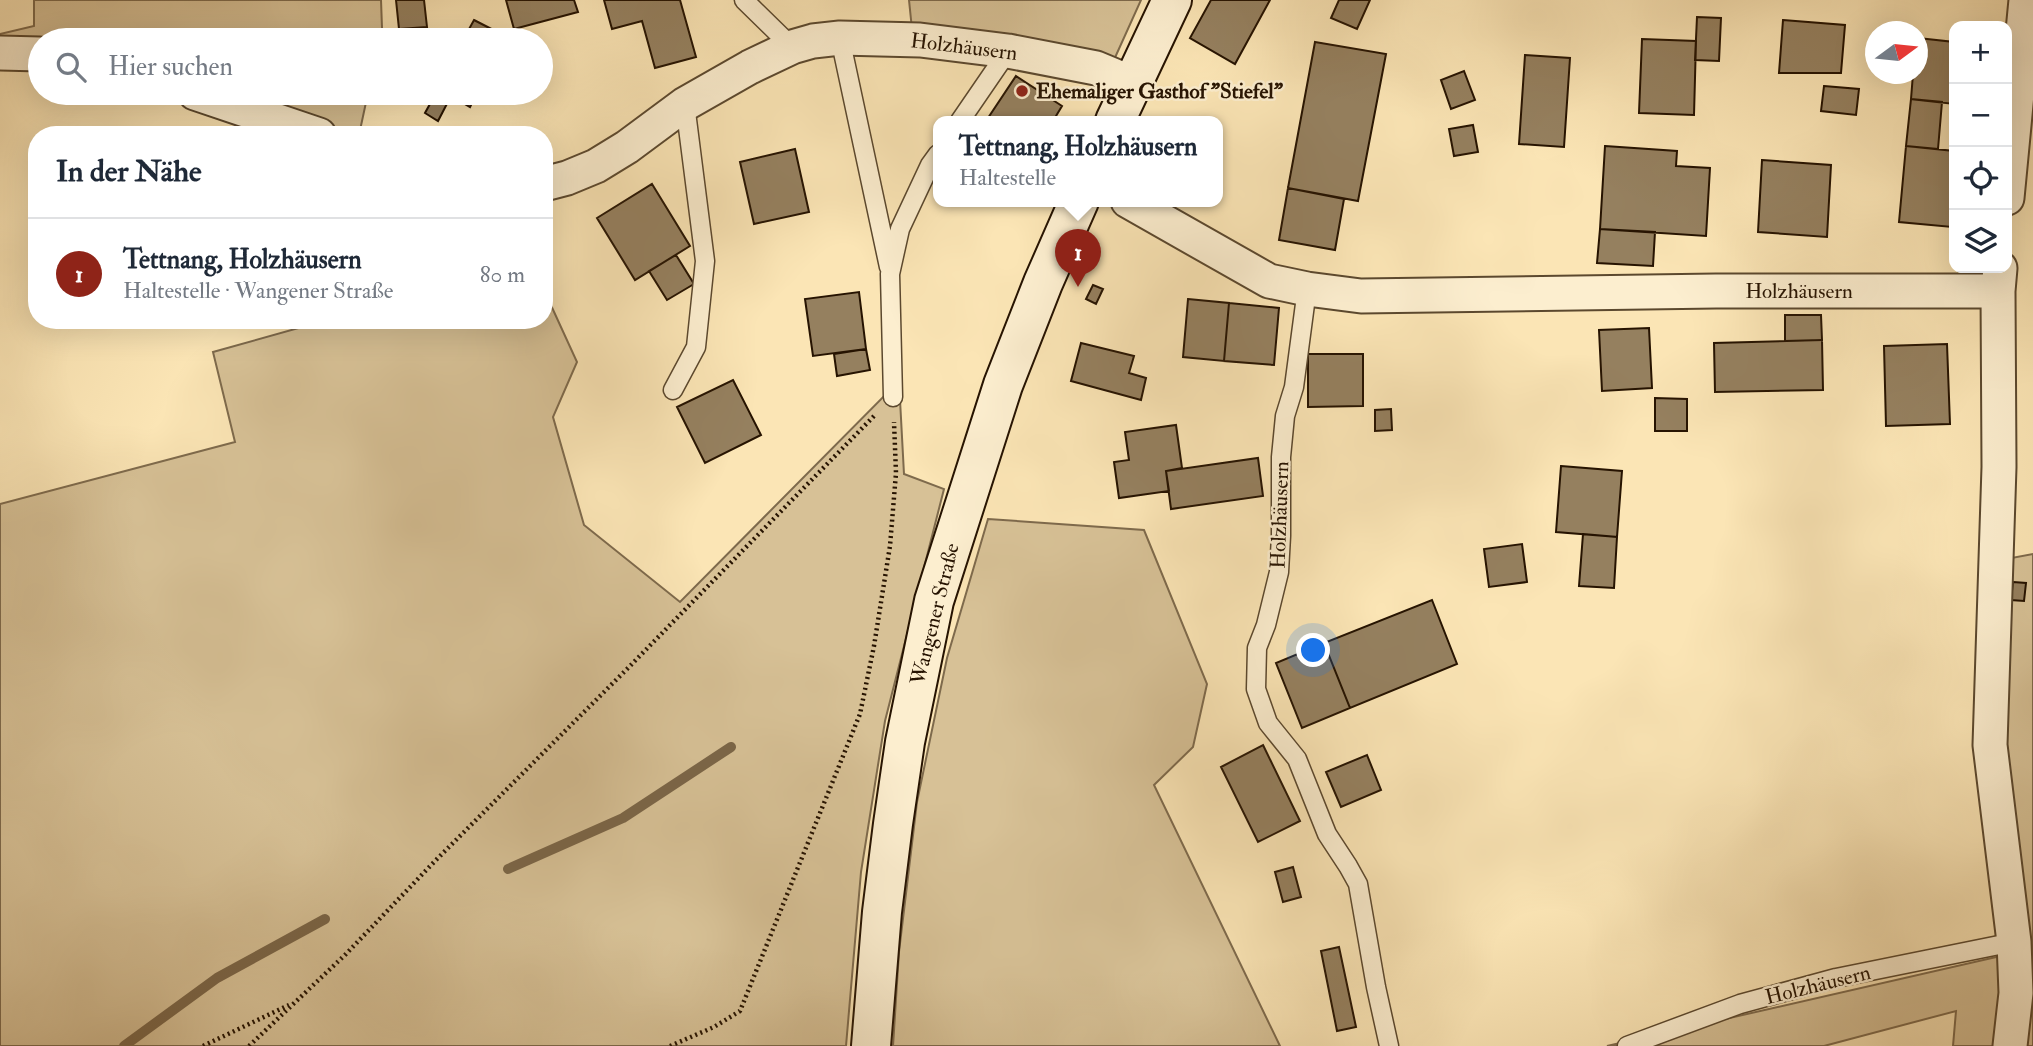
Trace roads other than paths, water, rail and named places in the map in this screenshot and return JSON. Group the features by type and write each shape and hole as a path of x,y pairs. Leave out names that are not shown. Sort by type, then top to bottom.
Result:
{"main road":[{"path":"1117,116 1172,0"},
{"name":"Wangener Straße","path":"871,1046 881,912 893,824 905,742 934,601 1003,385 1076,207"}],"street":[{"path":"2012,147 2026,0"},
{"name":"Holzhäusern","path":"553,182 596,166 685,104 750,67 792,47 813,41 841,38 920,40 1007,51 1096,68 1132,83"},
{"path":"0,53 28,54"},
{"path":"230,105 292,126"},
{"name":"Holzhäusern","path":"1139,207 1269,281 1361,296 1716,291 1999,279 1999,467 1990,745 2014,942 2016,993 2010,1046"}],"lane":[{"path":"744,0 792,47"},
{"path":"841,38 890,274 893,397"},
{"path":"963,116 1007,51"},
{"path":"673,390 696,347 705,261 685,104"},
{"path":"890,274 900,229 933,161"},
{"name":"Holzhäusern","path":"1307,289 1294,387 1285,416 1281,457 1282,536 1279,572 1266,625 1257,648 1256,689 1268,723 1297,759 1326,834 1358,884 1376,987 1390,1046"},
{"name":"Holzhäusern","path":"1627,1046 1740,1004 1836,978 2014,942"}],"waterway":[{"path":"508,869 623,818 731,747"},
{"path":"124,1046 217,978 325,919"}],"place":[{"name":"Ehemaliger Gasthof \"Stiefel\"","path":"1022,91"},
{"name":"Tettnang, Holzhäusern","path":"1078,287"}]}
